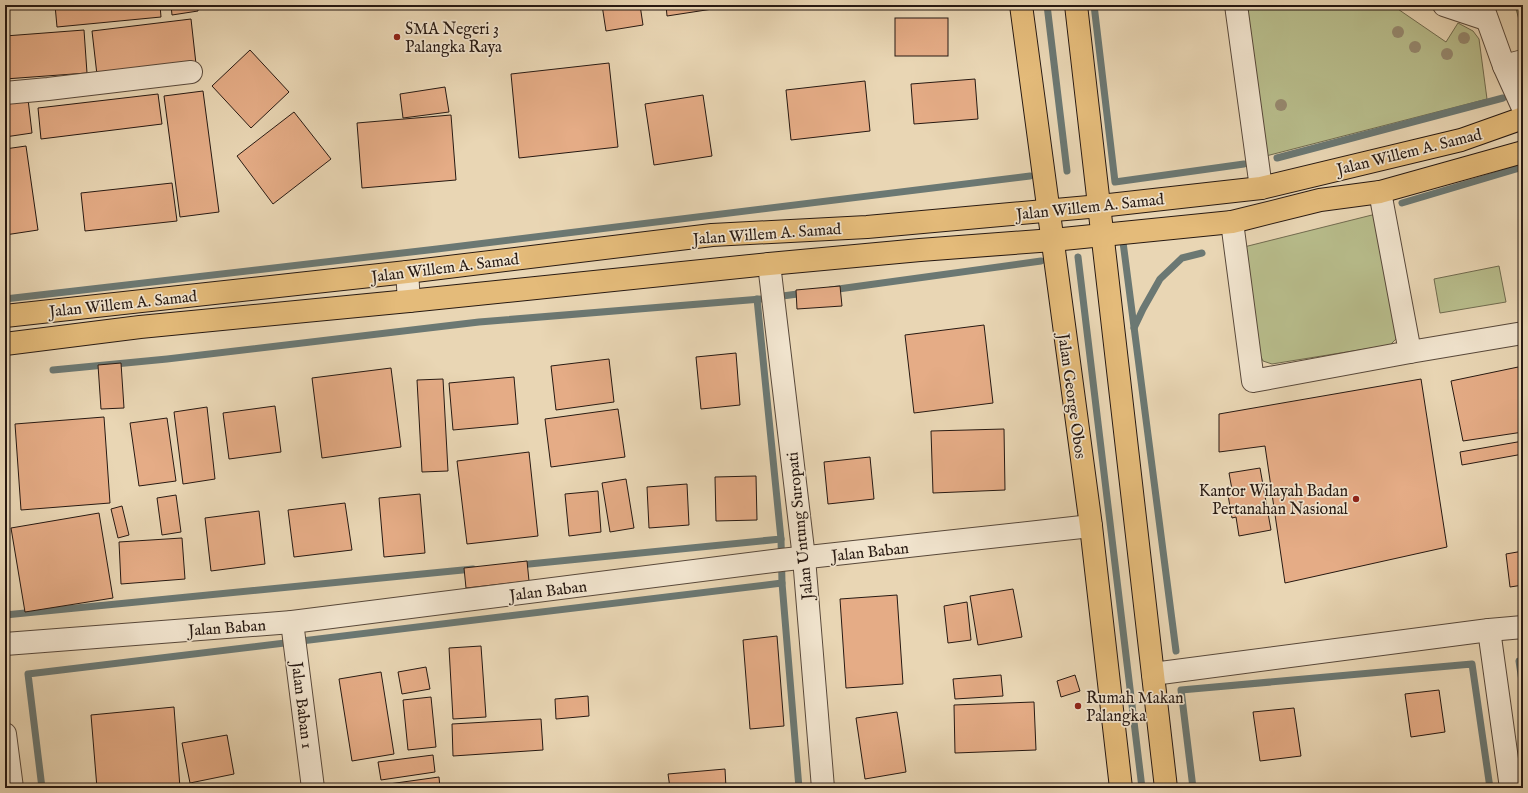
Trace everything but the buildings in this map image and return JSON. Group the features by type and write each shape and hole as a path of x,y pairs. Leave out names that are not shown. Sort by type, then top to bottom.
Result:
{"main road":[{"name":"Jalan George Obos","path":"1021,5 1091,526 1121,788"},
{"path":"1076,5 1166,788"},
{"name":"Jalan Willem A. Samad","path":"5,316 407,272 712,236 867,227 1100,206 1261,188 1461,140 1523,118"},
{"name":"Jalan Willem A. Samad","path":"5,344 140,327 769,264 920,250 1053,240 1232,222 1320,200 1380,192 1523,152"}],"street":[{"path":"1236,5 1261,188"},
{"path":"1444,5 1484,12 1513,64 1523,108"},
{"path":"5,93 191,72"},
{"path":"1380,192 1410,352"},
{"path":"1232,222 1252,381 1523,333"},
{"name":"Jalan Untung Suropati","path":"769,264 804,558 823,788"},
{"path":"407,272 409,301"},
{"name":"Jalan Baban","path":"5,644 292,622 804,558 1091,526"},
{"name":"Jalan Baban 1","path":"292,622 313,788"},
{"path":"1153,674 1489,630 1523,627"},
{"path":"1489,630 1511,788"},
{"path":"5,734 12,788"}],"green space":[{"path":"1246,5 1392,5 1446,42 1458,23 1473,31 1479,39 1487,99 1266,156"},
{"path":"1515,5 1523,5 1523,35"},
{"path":"1376,214 1399,329 1396,339 1390,345 1272,364 1263,361 1257,349 1244,247"},
{"path":"1499,266 1506,302 1440,313 1434,279"}],"waterway":[{"path":"1047,5 1067,171"},
{"path":"1094,5 1115,182 1244,164"},
{"path":"1277,158 1503,98"},
{"path":"1402,203 1523,167"},
{"path":"5,299 437,249 1030,176"},
{"path":"1123,242 1176,651"},
{"path":"1134,328 1160,279 1182,258 1202,253"},
{"path":"1078,257 1142,788"},
{"path":"831,290 1041,261"},
{"path":"775,297 805,293"},
{"path":"519,565 781,539 757,299"},
{"path":"53,370 167,359 479,322 761,299"},
{"path":"781,539 782,583"},
{"path":"5,615 473,569"},
{"path":"42,788 28,674 782,583 799,788"},
{"path":"1523,660 1519,661 1523,688"},
{"path":"1193,788 1181,690 1472,664 1490,788"}],"place":[{"name":"SMA Negeri 3 Palangka Raya","path":"397,37"},
{"name":"Kantor Wilayah Badan Pertanahan Nasional","path":"1356,499"},
{"name":"Rumah Makan Palangka","path":"1078,706"}]}
